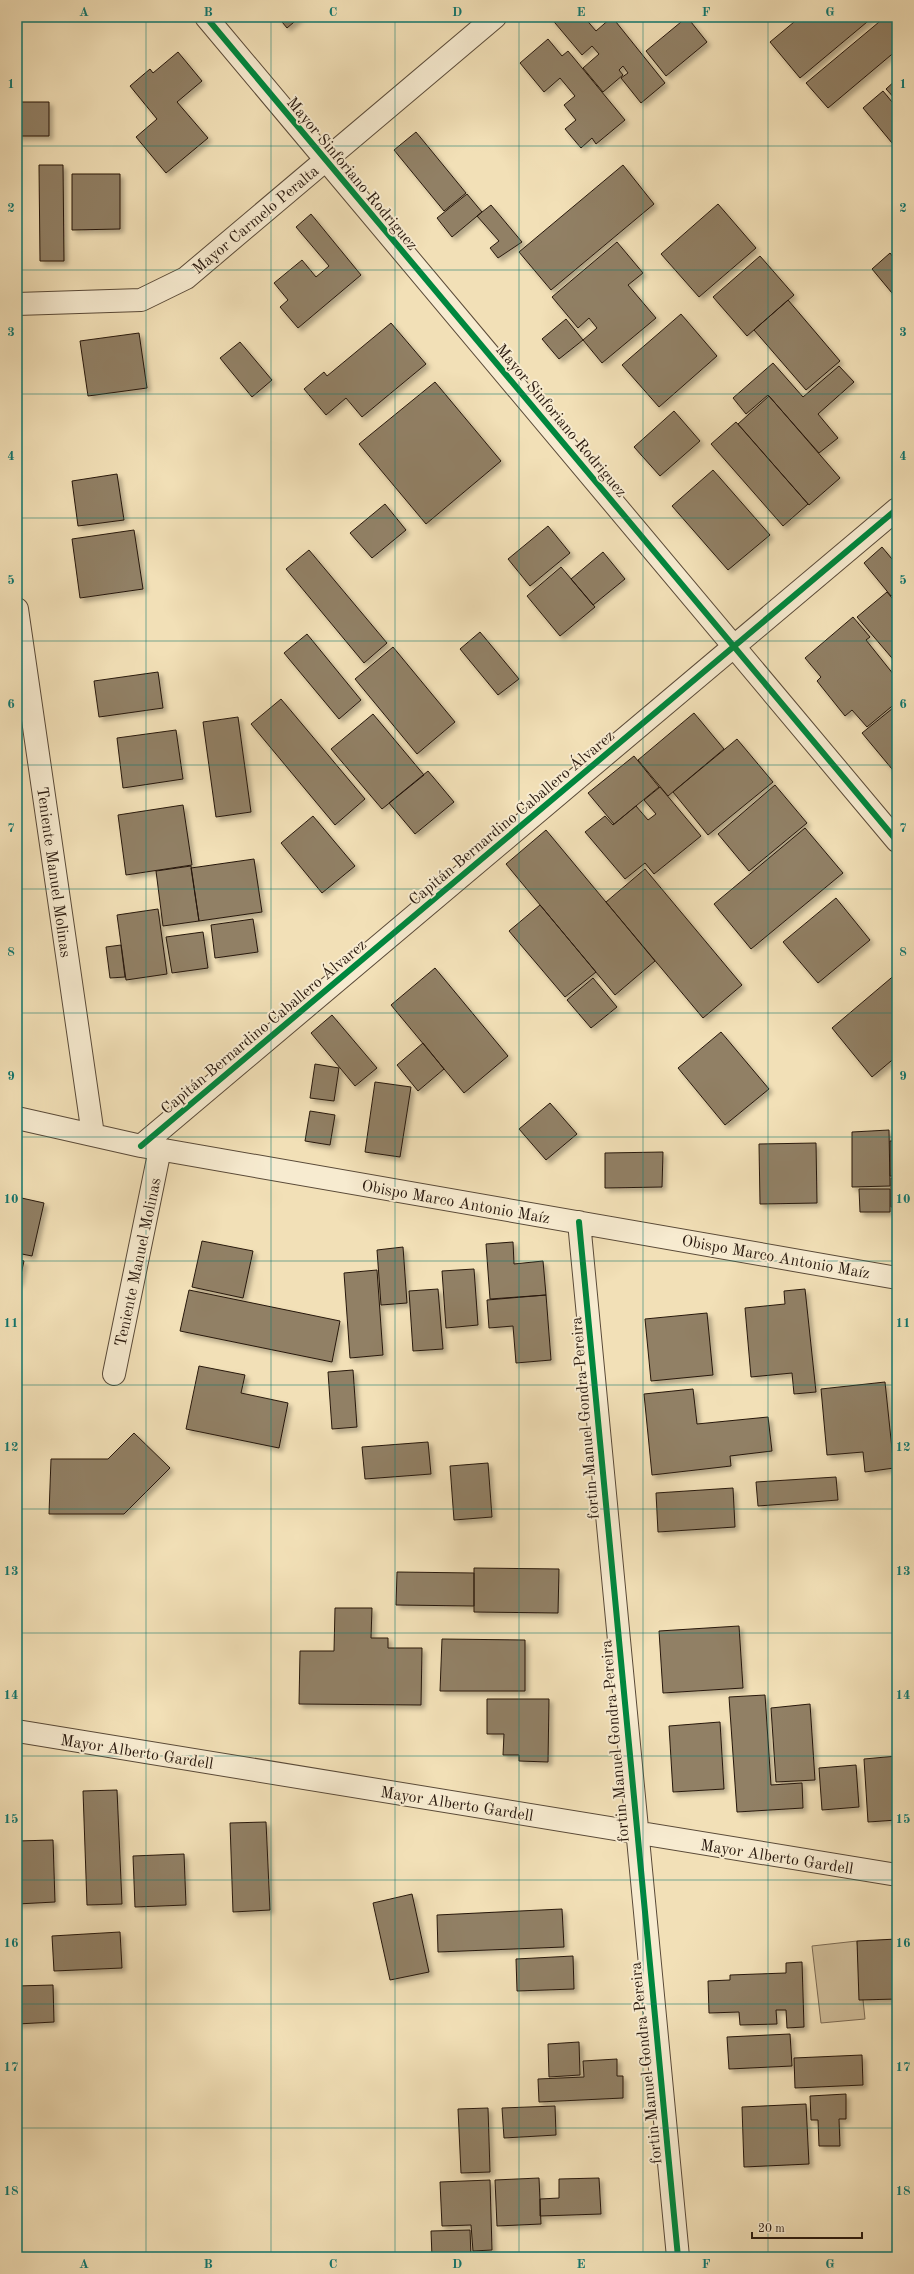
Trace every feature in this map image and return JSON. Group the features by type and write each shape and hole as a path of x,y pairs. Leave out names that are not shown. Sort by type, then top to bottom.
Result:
{"street":[{"name":"Mayor Sinforiano Rodriguez","path":"206,17 325,161 735,645 897,841"},
{"name":"Mayor Carmelo Peralta","path":"17,304 141,300 186,278 494,17"},
{"name":"Capitán Bernardino Caballero Álvarez","path":"150,1147 735,645 897,509"},
{"name":"Teniente Manuel Molinas","path":"17,610 93,1135"},
{"name":"Obispo Marco Antonio Maíz","path":"17,1118 150,1147 897,1278"},
{"name":"Teniente Manuel Molinas","path":"114,1374 150,1147"},
{"name":"fortin Manuel Gondra Pereira","path":"579,1222 636,1832 678,2257"},
{"name":"Mayor Alberto Gardell","path":"17,1731 897,1875"}],"shaded area":[{"path":"857,1941 865,2019 821,2023 812,1946"}],"building":[{"path":"278,17 300,17 287,28"},
{"path":"550,17 584,17 596,31 612,17 665,83 641,103 621,78 628,73 623,66 619,70 623,75 603,92 583,68 599,54 592,46 582,55"},
{"path":"687,17 707,42 666,76 646,51"},
{"path":"800,17 873,17 800,78 770,42"},
{"path":"885,17 897,17 897,50 828,108 806,83"},
{"path":"548,39 562,56 568,51 625,120 596,144 592,138 581,148 565,129 576,120 564,105 575,96 560,78 544,92 520,63"},
{"path":"178,52 202,81 177,102 208,138 166,173 136,137 157,119 130,86 150,69 153,73"},
{"path":"897,79 897,101 886,89"},
{"path":"883,91 897,108 897,149 863,108"},
{"path":"17,102 49,102 49,136 17,136"},
{"path":"416,132 466,193 444,211 394,150"},
{"path":"39,165 63,165 64,261 40,261"},
{"path":"623,165 654,204 551,290 519,252"},
{"path":"72,174 120,174 120,229 72,230"},
{"path":"467,194 482,212 452,237 437,218"},
{"path":"718,204 756,248 699,297 661,254"},
{"path":"491,205 522,242 498,258 490,248 499,241 477,216"},
{"path":"311,214 361,275 298,328 280,307 288,300 274,283 302,260 316,277 329,266 296,227"},
{"path":"617,242 643,273 628,285 656,318 602,363 583,340 597,328 589,318 578,328 552,297"},
{"path":"890,253 897,262 897,299 872,269"},
{"path":"760,256 794,295 747,336 713,297"},
{"path":"788,300 840,361 806,390 754,330"},
{"path":"681,314 717,356 659,407 622,365"},
{"path":"566,319 583,340 559,359 542,339"},
{"path":"391,323 426,364 362,417 346,398 326,415 304,389 324,372 327,376"},
{"path":"139,333 147,388 88,396 80,341"},
{"path":"240,342 272,380 252,397 220,358"},
{"path":"773,363 803,397 839,366 854,382 818,414 838,438 819,453 768,395 746,414 733,398"},
{"path":"435,382 501,461 426,524 359,444"},
{"path":"769,396 840,478 809,505 738,424"},
{"path":"674,411 700,441 660,476 634,447"},
{"path":"736,422 808,504 783,526 711,444"},
{"path":"713,470 770,535 728,570 672,506"},
{"path":"117,474 124,520 78,526 72,481"},
{"path":"385,504 406,530 372,558 350,533"},
{"path":"548,526 570,553 530,586 508,559"},
{"path":"134,530 143,589 80,598 72,539"},
{"path":"882,547 897,565 897,591 891,596 864,563"},
{"path":"309,550 387,643 364,663 286,569"},
{"path":"603,552 625,579 593,605 571,579"},
{"path":"561,567 595,607 560,636 527,596"},
{"path":"887,592 897,604 897,664 857,617"},
{"path":"853,617 870,637 866,640 894,675 897,673 897,702 867,727 852,710 845,716 817,681 821,677 805,658"},
{"path":"480,632 519,679 498,695 460,649"},
{"path":"307,634 361,700 339,719 284,653"},
{"path":"393,647 455,722 417,754 355,679"},
{"path":"158,672 163,708 99,717 94,681"},
{"path":"281,699 365,799 335,825 251,724"},
{"path":"893,708 897,713 897,775 862,733"},
{"path":"694,713 724,749 668,796 638,760"},
{"path":"373,714 424,775 382,809 331,749"},
{"path":"238,717 251,812 216,817 203,722"},
{"path":"176,730 183,779 123,788 117,738"},
{"path":"737,739 773,782 708,835 673,792"},
{"path":"634,756 659,787 614,824 588,793"},
{"path":"428,771 454,802 415,834 389,803"},
{"path":"775,785 807,823 749,871 718,834"},
{"path":"660,787 701,836 654,874 645,863 625,879 585,832 605,816 613,825 636,806 648,820 656,814 644,800"},
{"path":"183,805 192,865 126,875 118,815"},
{"path":"313,816 355,866 322,893 281,843"},
{"path":"805,828 843,873 751,949 714,904"},
{"path":"546,830 655,961 615,995 506,864"},
{"path":"254,859 262,912 199,921 191,868"},
{"path":"191,866 199,921 163,926 156,871"},
{"path":"645,869 742,985 703,1018 606,902"},
{"path":"836,898 870,940 818,983 783,942"},
{"path":"540,905 596,972 565,997 509,931"},
{"path":"158,909 167,974 126,980 117,915"},
{"path":"253,919 258,952 215,958 211,925"},
{"path":"203,932 208,968 172,973 166,937"},
{"path":"121,945 125,977 110,978 106,947"},
{"path":"435,968 508,1056 464,1093 391,1005"},
{"path":"897,973 897,1056 872,1077 832,1028"},
{"path":"593,978 617,1007 591,1028 567,1000"},
{"path":"332,1015 377,1068 355,1086 311,1033"},
{"path":"721,1032 769,1089 725,1125 678,1068"},
{"path":"423,1043 444,1069 418,1091 397,1065"},
{"path":"315,1064 339,1068 334,1101 310,1098"},
{"path":"375,1082 411,1087 400,1157 365,1152"},
{"path":"550,1103 577,1134 546,1160 519,1129"},
{"path":"310,1111 335,1115 330,1145 305,1141"},
{"path":"889,1130 890,1186 852,1187 852,1132"},
{"path":"890,1141 897,1141 897,1176 890,1176"},
{"path":"816,1143 817,1203 760,1204 759,1144"},
{"path":"663,1152 662,1187 605,1188 605,1153"},
{"path":"891,1178 897,1179 897,1207 891,1207"},
{"path":"859,1189 890,1189 890,1212 860,1212"},
{"path":"17,1197 44,1203 32,1256 17,1253"},
{"path":"202,1241 253,1251 243,1298 192,1287"},
{"path":"513,1242 514,1264 543,1261 546,1295 490,1299 486,1244"},
{"path":"403,1247 407,1303 381,1305 377,1250"},
{"path":"17,1259 24,1261 19,1283 17,1283"},
{"path":"474,1269 478,1325 446,1328 442,1271"},
{"path":"377,1270 383,1355 350,1358 344,1273"},
{"path":"438,1289 443,1349 413,1351 409,1291"},
{"path":"805,1289 816,1392 794,1394 792,1373 751,1377 745,1308 785,1304 784,1291"},
{"path":"189,1290 340,1321 332,1362 180,1331"},
{"path":"546,1295 551,1360 516,1363 513,1326 489,1328 487,1300"},
{"path":"707,1313 713,1375 651,1381 645,1319"},
{"path":"199,1366 245,1375 241,1393 288,1403 279,1448 186,1429"},
{"path":"353,1370 357,1427 332,1429 328,1372"},
{"path":"885,1382 894,1468 865,1472 863,1452 827,1455 821,1389"},
{"path":"693,1389 697,1424 768,1417 772,1451 730,1456 731,1466 652,1475 644,1394"},
{"path":"134,1433 170,1468 124,1514 49,1514 51,1459 108,1459"},
{"path":"428,1442 431,1474 365,1479 362,1447"},
{"path":"488,1463 492,1517 454,1520 450,1466"},
{"path":"836,1477 838,1500 758,1506 756,1482"},
{"path":"733,1488 735,1527 658,1532 656,1493"},
{"path":"474,1568 559,1569 558,1613 474,1612"},
{"path":"397,1572 474,1573 474,1606 396,1605"},
{"path":"335,1608 372,1608 371,1638 388,1638 388,1648 422,1648 421,1705 299,1704 300,1651 334,1651"},
{"path":"739,1626 743,1688 663,1693 659,1631"},
{"path":"442,1639 525,1640 525,1691 440,1691"},
{"path":"765,1695 771,1785 802,1783 803,1808 737,1812 729,1697"},
{"path":"487,1699 549,1699 548,1762 519,1761 519,1755 503,1755 504,1734 487,1734"},
{"path":"810,1704 815,1780 776,1782 771,1708"},
{"path":"720,1722 724,1789 673,1792 669,1726"},
{"path":"897,1756 897,1820 868,1822 864,1759"},
{"path":"856,1765 859,1807 822,1810 819,1768"},
{"path":"117,1790 122,1904 87,1905 83,1791"},
{"path":"266,1822 270,1910 233,1912 230,1823"},
{"path":"53,1840 55,1902 17,1904 17,1841"},
{"path":"184,1854 186,1905 135,1907 133,1856"},
{"path":"412,1894 429,1972 390,1980 373,1903"},
{"path":"562,1909 564,1947 438,1952 437,1915"},
{"path":"120,1932 122,1968 54,1971 52,1936"},
{"path":"897,1939 897,1999 859,2000 857,1941"},
{"path":"573,1956 574,1989 517,1991 516,1959"},
{"path":"802,1962 804,2027 787,2028 786,2010 776,2010 777,2024 740,2025 739,2012 709,2013 708,1981 730,1980 730,1975 786,1973 786,1963"},
{"path":"53,1985 54,2022 17,2024 17,1986"},
{"path":"790,2034 792,2066 729,2069 727,2037"},
{"path":"579,2042 580,2075 549,2077 548,2044"},
{"path":"862,2055 863,2085 795,2088 794,2058"},
{"path":"617,2059 617,2076 623,2076 623,2098 539,2102 538,2079 584,2077 583,2061"},
{"path":"846,2094 846,2119 839,2119 840,2146 819,2146 818,2120 811,2120 810,2096"},
{"path":"806,2104 809,2164 744,2167 742,2107"},
{"path":"555,2106 556,2135 504,2138 502,2108"},
{"path":"488,2108 490,2172 461,2173 458,2109"},
{"path":"539,2178 541,2224 497,2226 495,2180"},
{"path":"599,2178 601,2214 540,2216 540,2199 559,2198 559,2179"},
{"path":"490,2180 492,2250 473,2251 471,2225 442,2226 440,2182"},
{"path":"470,2230 471,2257 432,2257 431,2231"}],"cycle path":[{"path":"206,17 897,841"},
{"path":"141,1146 897,509"},
{"path":"579,1222 678,2257"}]}
